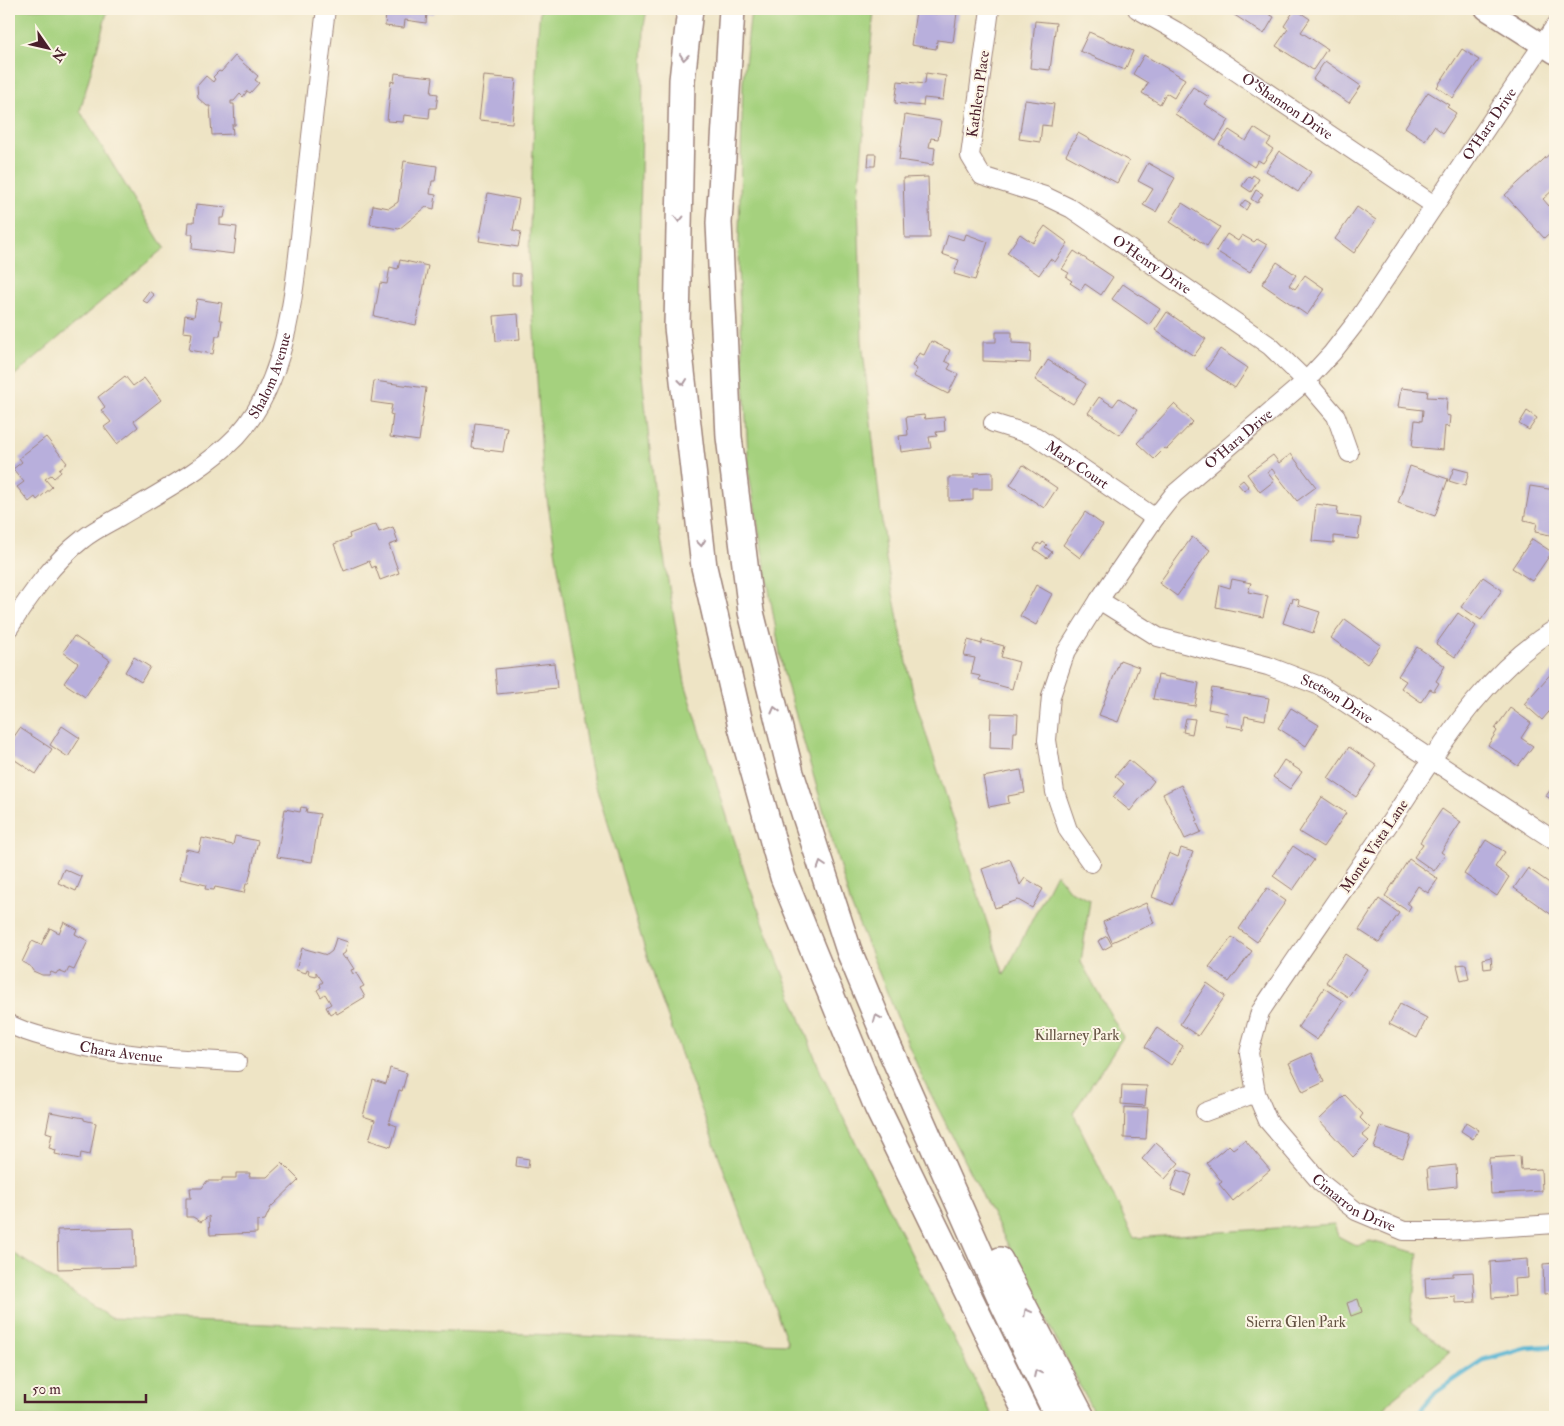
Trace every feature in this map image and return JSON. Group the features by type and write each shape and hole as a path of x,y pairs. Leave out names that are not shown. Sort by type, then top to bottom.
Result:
{"highway":[{"path":"690,9 682,80 677,327 704,567 741,727 783,877 877,1107 1028,1417"},
{"path":"732,9 719,223 729,437 751,612 791,773 849,951 889,1047 1003,1304 1058,1417"},
{"path":"889,1047 1082,1417"}],"main road":[{"path":"1486,9 1549,49"}],"street":[{"name":"Shalom Avenue","path":"9,628 31,594 56,564 84,538 173,484 210,458 237,435 258,406 274,373 285,340 326,9"},
{"name":"Kathleen Place","path":"982,176 970,156 990,9"},
{"name":"O'Shannon Drive","path":"1138,9 1176,31 1434,205"},
{"name":"O'Hara Drive","path":"1091,863 1068,830 1055,792 1047,740 1051,696 1065,654 1099,600 1155,518 1174,494 1306,381 1357,321 1434,205 1549,49 1555,26"},
{"name":"O'Henry Drive","path":"982,176 1045,196 1072,209 1270,346 1306,381 1336,416 1349,453"},
{"name":"Mary Court","path":"993,423 1035,436 1155,518"},
{"name":"Stetson Drive","path":"1099,600 1158,637 1268,666 1320,686 1555,841"},
{"name":"Monte Vista Lane","path":"1268,1121 1256,1093 1249,1053 1260,1012 1452,732 1489,686 1534,642 1555,629"},
{"name":"Chara Avenue","path":"9,1024 22,1031 80,1046 147,1056 237,1062"},
{"path":"1204,1112 1256,1093"},
{"name":"Cimarron Drive","path":"1268,1121 1321,1183 1356,1211 1404,1231 1446,1231 1555,1224"}],"green space":[{"path":"9,9 108,9 80,111 164,248 9,380"},
{"path":"540,9 647,9 644,26 640,223 641,366 657,515 685,683 747,880 821,1073 993,1417 9,1417 9,1250 110,1318 788,1344 654,980 590,766 543,474 529,253"},
{"path":"751,9 874,9 858,198 862,341 886,559 914,697 1004,975 1056,873 1070,891 1090,900 1081,962 1123,1037 1073,1113 1134,1238 1334,1224 1338,1236 1357,1246 1370,1241 1418,1253 1411,1322 1450,1352 1393,1398 1378,1417 1096,1417 921,1075 851,905 783,671 749,474 738,269 743,82"}],"building":[{"path":"389,9 435,9 434,14 427,13 426,23 405,20 404,28 385,26 386,11 389,11"},
{"path":"1225,9 1261,9 1274,17 1264,34"},
{"path":"1295,9 1310,19 1301,32 1327,49 1313,70 1276,46 1288,29 1284,26"},
{"path":"916,11 937,14 938,11 957,13 953,42 937,40 936,49 911,45"},
{"path":"1035,21 1056,23 1050,70 1030,68"},
{"path":"1089,32 1133,51 1125,70 1080,51"},
{"path":"1462,49 1479,60 1453,98 1437,87"},
{"path":"1144,55 1185,79 1174,98 1166,93 1160,104 1142,93 1148,83 1133,74"},
{"path":"235,56 258,76 255,80 259,83 250,93 247,91 243,97 240,94 234,101 231,101 231,104 234,104 235,125 232,125 233,134 212,135 210,106 207,106 198,98 197,86 206,76 213,82 215,79 213,77 219,71 221,72"},
{"path":"1325,61 1361,86 1349,103 1313,79"},
{"path":"395,73 433,77 431,93 438,94 436,108 430,108 429,118 404,115 403,122 387,121 391,81 394,82"},
{"path":"926,73 946,76 943,100 924,98 923,106 895,103 898,81 925,84"},
{"path":"484,76 516,79 512,123 479,120"},
{"path":"1193,87 1209,97 1204,104 1229,120 1216,141 1175,114"},
{"path":"1428,92 1449,105 1447,107 1456,113 1443,133 1434,126 1425,140 1405,127"},
{"path":"1025,100 1054,104 1051,126 1042,125 1040,142 1019,139"},
{"path":"905,115 941,121 938,139 931,138 929,147 935,148 933,165 899,160"},
{"path":"1254,128 1271,139 1267,145 1273,149 1263,163 1258,160 1254,167 1219,144 1229,130 1246,141"},
{"path":"1078,133 1129,161 1117,183 1066,155"},
{"path":"1555,149 1555,188 1543,199 1555,213 1555,228 1544,238 1505,195"},
{"path":"1279,151 1311,172 1298,192 1266,171"},
{"path":"869,154 876,154 875,166 868,166"},
{"path":"404,161 437,166 435,181 432,181 430,194 436,195 434,209 426,207 399,229 370,224 373,205 389,208 398,202"},
{"path":"1148,163 1175,178 1156,212 1143,205 1153,189 1138,181"},
{"path":"1253,175 1259,179 1251,192 1242,186 1249,176 1251,178"},
{"path":"928,177 930,238 905,238 903,178"},
{"path":"1256,190 1263,194 1257,203 1251,199"},
{"path":"488,193 519,199 513,230 521,232 518,247 479,241"},
{"path":"1245,200 1250,203 1246,210 1240,206"},
{"path":"1182,203 1220,227 1207,246 1170,222"},
{"path":"196,204 226,207 224,218 220,218 220,225 237,227 234,254 192,249 193,234 188,234 189,222 194,222"},
{"path":"1357,207 1376,220 1354,253 1335,239"},
{"path":"1045,226 1068,243 1055,262 1050,259 1039,275 1007,253 1020,234 1033,243"},
{"path":"966,234 988,242 975,280 954,274 959,260 942,254 948,235 964,240"},
{"path":"1227,234 1238,241 1242,235 1254,242 1257,239 1267,245 1250,272 1216,251"},
{"path":"1074,251 1113,277 1101,295 1085,284 1081,290 1070,283 1072,281 1066,277 1069,273 1062,269"},
{"path":"400,260 428,266 416,325 374,316 380,283 387,284 390,267 398,269"},
{"path":"1277,262 1296,275 1289,285 1295,289 1305,275 1325,289 1307,315 1262,284"},
{"path":"512,273 520,274 520,285 512,285"},
{"path":"1123,284 1160,309 1149,325 1112,299"},
{"path":"149,291 154,295 147,303 142,300"},
{"path":"197,299 222,303 219,320 222,320 220,336 216,336 213,354 189,350 192,333 183,332 185,315 194,317"},
{"path":"1167,312 1206,339 1194,356 1155,330"},
{"path":"518,314 520,339 496,341 494,316"},
{"path":"996,332 1012,332 1012,343 1031,344 1030,363 983,361 983,342 996,342"},
{"path":"931,341 950,350 945,361 951,364 948,369 958,374 948,394 913,376 917,369 912,366 919,353 924,355"},
{"path":"1220,349 1248,368 1235,388 1206,369"},
{"path":"1048,360 1086,384 1073,404 1035,380"},
{"path":"125,376 133,386 144,378 161,400 134,421 138,427 117,444 104,427 111,422 101,410 105,407 98,397"},
{"path":"374,381 426,388 419,441 390,437 393,415 390,414 392,405 371,402"},
{"path":"1401,388 1428,391 1427,397 1447,398 1446,415 1450,416 1449,427 1445,426 1443,450 1412,447 1415,420 1422,421 1423,410 1398,407"},
{"path":"1099,397 1113,406 1119,398 1137,410 1120,435 1088,413"},
{"path":"1174,404 1193,422 1167,449 1165,448 1154,459 1137,443"},
{"path":"1527,411 1537,418 1529,430 1519,424"},
{"path":"924,415 925,419 944,417 945,431 936,432 937,436 929,437 931,448 901,452 899,436 908,435 906,417"},
{"path":"475,423 507,427 503,452 472,448"},
{"path":"46,437 67,463 59,469 61,472 54,478 51,475 45,479 52,487 37,500 35,497 29,502 17,487 24,482 13,469 22,462 19,458"},
{"path":"1291,454 1316,487 1297,501 1272,469 1267,472 1274,481 1260,492 1247,474 1273,455 1279,463"},
{"path":"1023,465 1057,488 1044,508 1010,485"},
{"path":"1410,466 1448,479 1435,516 1398,503"},
{"path":"1454,468 1469,472 1465,486 1449,481"},
{"path":"993,472 993,489 973,489 973,500 949,501 949,477 974,477 974,473"},
{"path":"1243,480 1249,487 1244,491 1238,484"},
{"path":"1530,486 1555,490 1555,536 1535,532 1537,523 1524,520"},
{"path":"1316,504 1338,507 1337,515 1361,518 1358,539 1334,536 1334,543 1312,541"},
{"path":"1085,512 1103,525 1080,558 1063,545"},
{"path":"376,524 379,532 393,527 398,542 389,545 399,573 380,580 375,566 372,568 369,561 344,571 334,544 350,538 349,534"},
{"path":"1192,537 1210,550 1177,596 1159,583"},
{"path":"1532,539 1552,552 1532,581 1512,568"},
{"path":"1043,542 1047,545 1045,547 1052,552 1047,558 1034,549 1038,543 1041,545"},
{"path":"1483,577 1502,590 1481,620 1461,607"},
{"path":"1232,579 1251,583 1248,592 1268,596 1263,617 1216,607 1220,585 1230,588"},
{"path":"1036,585 1052,594 1036,625 1020,616"},
{"path":"1293,598 1299,600 1298,605 1320,612 1313,633 1283,623"},
{"path":"1458,613 1476,626 1455,657 1436,644"},
{"path":"1345,619 1381,645 1367,664 1331,638"},
{"path":"74,636 110,660 85,697 64,683 78,663 63,652"},
{"path":"968,640 982,644 982,640 1004,646 1001,657 1019,662 1012,689 979,680 980,676 971,674 975,658 964,656"},
{"path":"1417,647 1445,666 1436,681 1439,683 1434,691 1430,689 1421,702 1401,688 1406,681 1398,676"},
{"path":"134,657 150,667 141,682 125,672"},
{"path":"1120,660 1139,667 1118,722 1099,715"},
{"path":"554,663 557,688 497,694 495,669"},
{"path":"1555,669 1555,705 1542,720 1524,704"},
{"path":"1158,675 1199,683 1195,706 1153,699"},
{"path":"1212,688 1269,698 1265,720 1245,716 1243,729 1226,726 1228,713 1208,709"},
{"path":"1291,708 1319,725 1306,746 1278,728"},
{"path":"1510,708 1531,723 1521,738 1533,746 1518,766 1488,745 1497,731 1495,729"},
{"path":"991,713 1018,714 1017,732 1014,732 1013,749 990,748"},
{"path":"1186,718 1195,719 1192,734 1183,732"},
{"path":"62,726 80,738 68,757 50,745"},
{"path":"20,728 52,749 36,774 9,756 9,741 11,741"},
{"path":"1349,747 1377,766 1356,797 1328,778"},
{"path":"1129,760 1154,781 1130,811 1113,797 1124,784 1115,776"},
{"path":"1284,760 1302,772 1290,789 1273,777"},
{"path":"1021,770 1025,793 1008,796 1009,803 989,807 983,777"},
{"path":"1555,783 1555,802 1546,796"},
{"path":"1181,785 1198,820 1196,821 1201,832 1185,839 1163,794"},
{"path":"1322,797 1346,813 1323,847 1299,832"},
{"path":"301,807 307,808 306,812 320,814 312,862 277,857 285,809 300,812"},
{"path":"1442,809 1461,822 1441,852 1445,855 1434,871 1414,857 1423,844 1420,842"},
{"path":"235,836 258,841 248,884 246,884 244,893 215,887 214,890 205,889 206,885 180,879 186,849 199,852 202,838 233,845"},
{"path":"1486,840 1505,852 1495,867 1509,877 1497,896 1464,874"},
{"path":"1293,846 1314,860 1293,890 1273,876"},
{"path":"1181,848 1193,852 1172,905 1152,897 1169,853 1178,857"},
{"path":"1010,859 1020,885 1025,878 1043,889 1032,908 1018,900 995,908 982,869"},
{"path":"1409,859 1438,879 1428,893 1418,886 1407,903 1411,906 1408,911 1385,896"},
{"path":"1528,868 1555,887 1555,910 1552,915 1514,888"},
{"path":"64,869 82,877 76,891 58,883"},
{"path":"1267,888 1286,901 1257,942 1239,929"},
{"path":"1379,899 1399,913 1379,943 1359,930"},
{"path":"1146,903 1154,923 1112,942 1103,922"},
{"path":"64,922 77,929 75,934 88,941 74,970 69,968 66,974 58,971 56,974 51,972 49,975 42,975 33,971 30,966 22,962 32,941 41,945 50,928 59,933"},
{"path":"1107,936 1112,945 1103,950 1098,941"},
{"path":"1232,937 1252,951 1229,982 1209,967"},
{"path":"336,938 348,942 345,953 342,955 345,959 347,958 354,969 351,970 353,974 356,973 364,986 360,988 365,997 337,1014 335,1011 330,1014 326,1007 331,1004 325,994 321,997 317,990 323,982 316,972 316,976 308,974 309,970 307,969 306,973 296,970 302,948 327,955 332,951"},
{"path":"1345,954 1367,969 1348,997 1326,982"},
{"path":"1491,957 1492,968 1484,969 1483,959"},
{"path":"1466,964 1469,979 1461,981 1457,965"},
{"path":"1207,983 1225,996 1198,1036 1180,1024"},
{"path":"1324,988 1343,1001 1317,1040 1298,1027"},
{"path":"1400,1004 1427,1018 1417,1038 1389,1024"},
{"path":"1157,1028 1183,1046 1171,1065 1145,1047"},
{"path":"1311,1053 1324,1082 1303,1092 1289,1063"},
{"path":"390,1068 407,1073 402,1091 399,1090 389,1123 397,1126 391,1147 369,1140 375,1120 363,1116 373,1080 386,1084"},
{"path":"1122,1085 1147,1086 1145,1106 1121,1104"},
{"path":"1345,1095 1363,1114 1360,1118 1370,1128 1362,1135 1369,1141 1353,1157 1319,1120"},
{"path":"1125,1107 1148,1108 1146,1139 1124,1138"},
{"path":"50,1112 84,1118 84,1120 96,1123 90,1155 81,1153 80,1159 55,1154 56,1150 49,1148 52,1134 46,1132"},
{"path":"1466,1122 1479,1130 1473,1139 1461,1131"},
{"path":"1381,1126 1411,1136 1403,1158 1374,1148"},
{"path":"1245,1140 1270,1170 1233,1201 1219,1184 1222,1182 1207,1163 1229,1145 1233,1149"},
{"path":"1156,1143 1179,1163 1165,1179 1142,1159"},
{"path":"1520,1156 1521,1170 1541,1169 1542,1191 1491,1194 1489,1158"},
{"path":"517,1157 529,1159 528,1168 516,1166"},
{"path":"282,1163 299,1180 271,1207 265,1220 257,1221 257,1233 210,1235 209,1216 201,1222 193,1217 186,1217 186,1198 191,1198 190,1188 202,1188 207,1181 222,1181 222,1178 236,1178 236,1173 250,1173 249,1177 267,1177"},
{"path":"1456,1165 1457,1186 1429,1189 1427,1168"},
{"path":"1178,1170 1192,1175 1185,1195 1171,1190"},
{"path":"134,1228 135,1267 58,1269 57,1230"},
{"path":"1527,1259 1528,1278 1514,1279 1515,1296 1492,1298 1490,1262"},
{"path":"1555,1263 1555,1293 1544,1294 1543,1264"},
{"path":"1473,1272 1475,1302 1455,1303 1455,1296 1426,1298 1425,1278"},
{"path":"1358,1299 1362,1312 1351,1316 1347,1303"},
{"path":"1555,1412 1555,1417 1544,1417"}],"waterway":[{"path":"1415,1417 1436,1392 1483,1360 1526,1348 1555,1346"}],"park label":[{"name":"Killarney Park","path":"1077,1035"},
{"name":"Sierra Glen Park","path":"1296,1322"}]}
